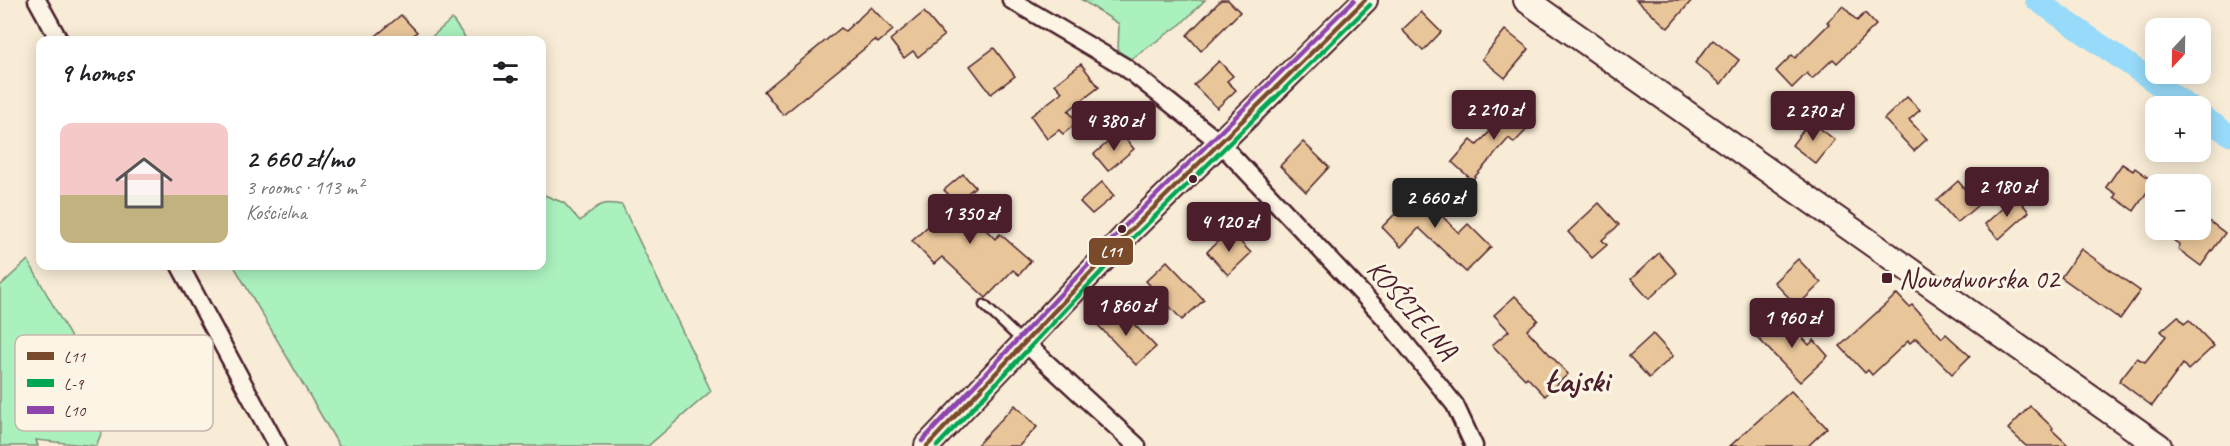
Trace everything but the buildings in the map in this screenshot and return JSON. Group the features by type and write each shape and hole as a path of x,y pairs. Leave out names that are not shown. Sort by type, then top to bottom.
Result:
{"main road":[{"path":"927,446 1024,342 1219,142 1365,0"},
{"path":"1526,0 2159,446"}],"street":[{"path":"38,0 57,36"},
{"name":"KOŚCIELNA","path":"1011,0 1125,67 1219,142 1384,318 1455,405 1473,446"},
{"path":"182,270 277,446"},
{"path":"1024,342 1137,446"}],"lane":[{"path":"984,305 1024,342"}],"green space":[{"path":"1082,0 1205,0 1181,24 1131,59 1118,51 1119,24"},
{"path":"452,19 464,36 433,36"},
{"path":"546,196 564,203 580,221 603,204 622,205 711,391 648,446 339,446 236,270 546,270"},
{"path":"28,260 70,335 15,335 15,431 102,431 96,446 36,440 38,446 0,446 0,286"}],"waterway":[{"path":"2036,0 2175,96"},
{"path":"2211,122 2230,135"}],"transit line":[{"name":"L10","path":"922,441 1124,227 1354,0"},
{"name":"L11","path":"927,446 1129,232 1365,0"},
{"name":"L-9","path":"937,446 1134,237 1370,5"}],"place":[{"name":"Nowodworska 02","path":"1887,278"}],"district":[{"name":"Łajski","path":"1577,380"}]}
